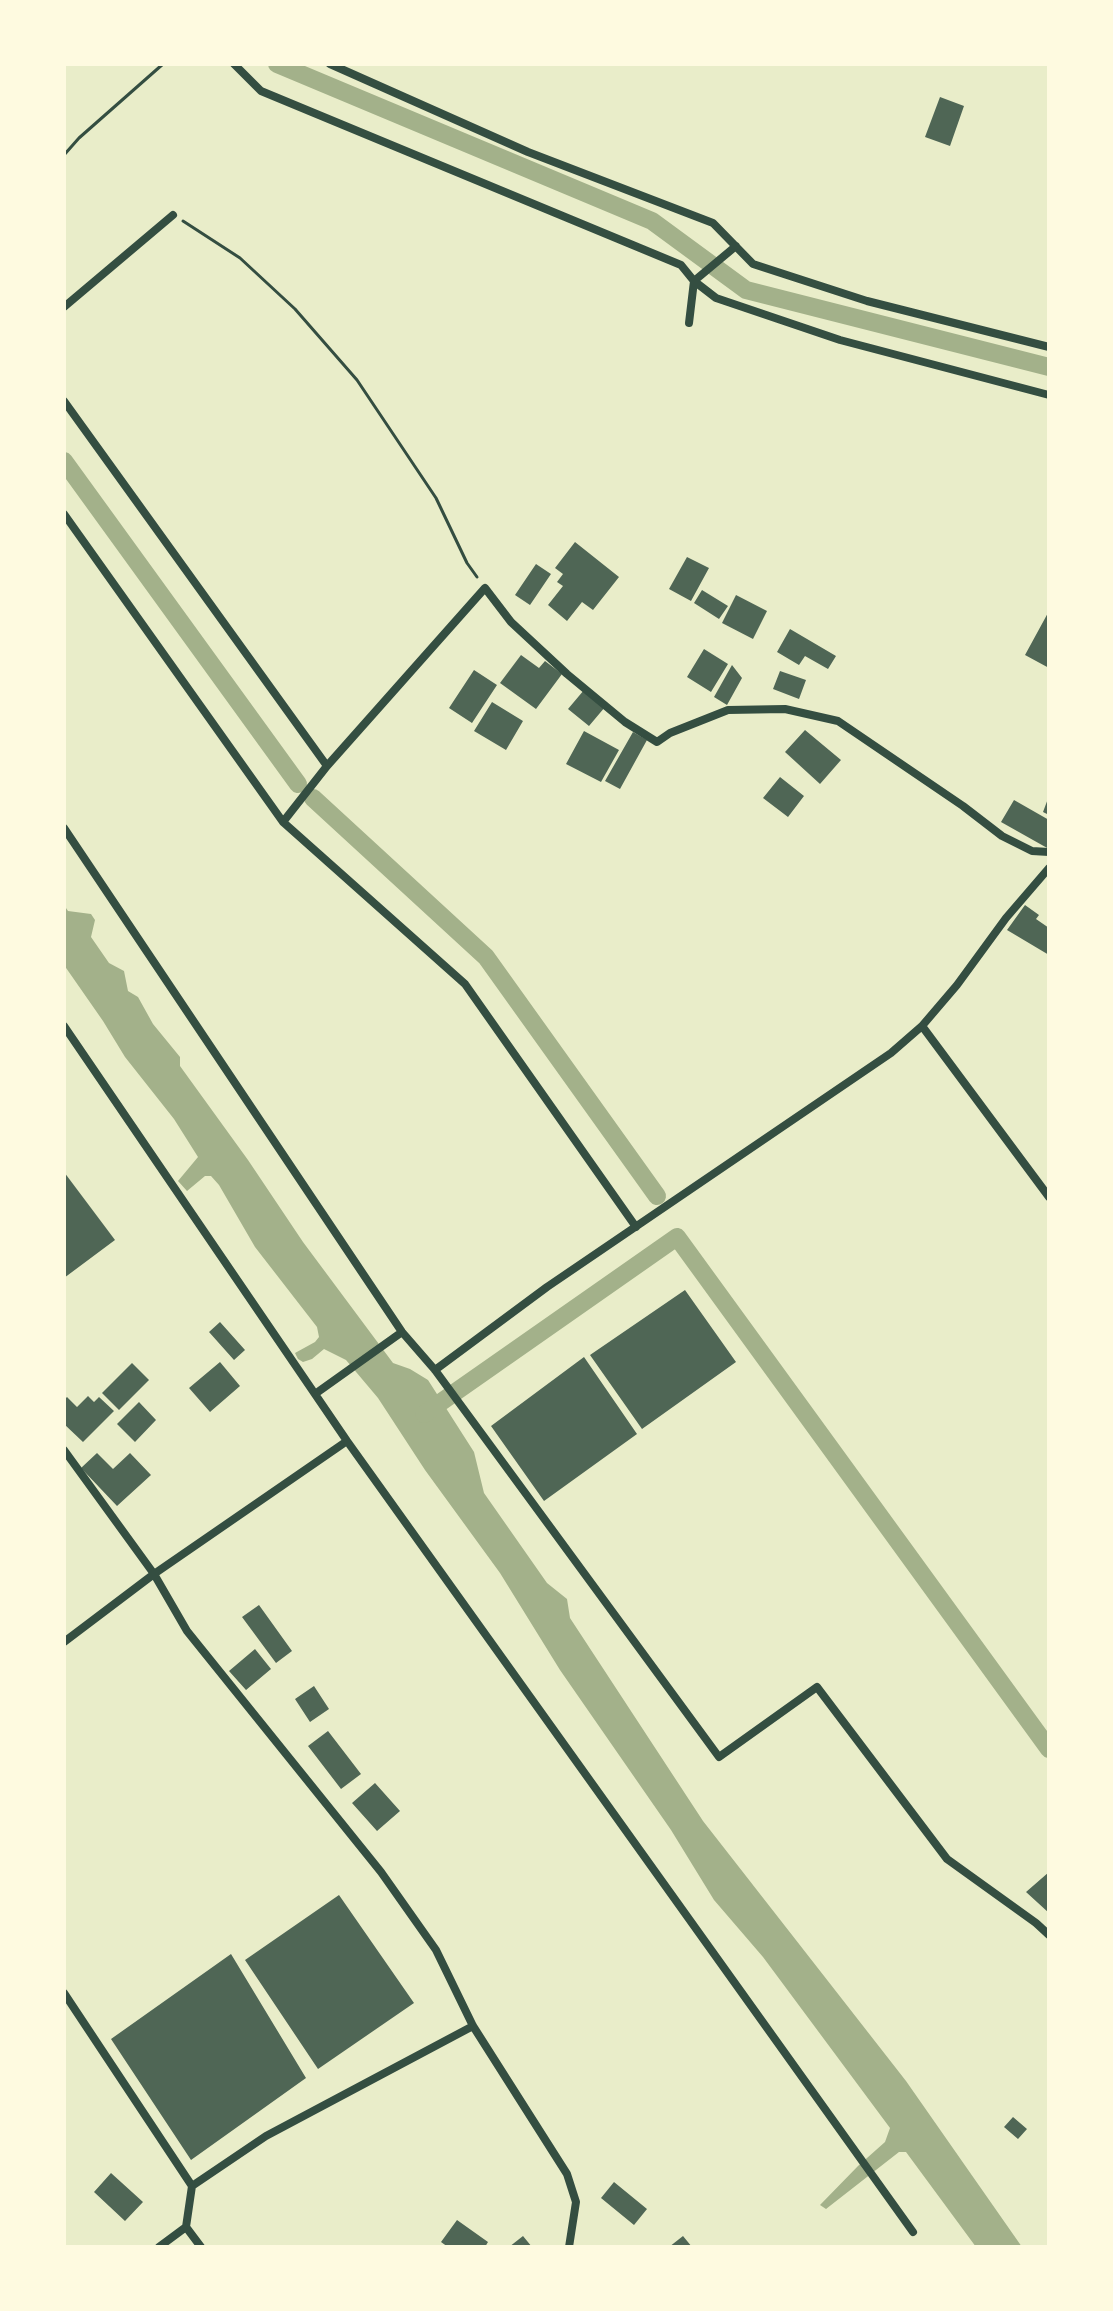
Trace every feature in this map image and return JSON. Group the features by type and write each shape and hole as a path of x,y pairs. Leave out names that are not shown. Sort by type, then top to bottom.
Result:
{"street":[{"path":"234,64 261,91 681,265 694,281 716,298 840,340 1049,395"},
{"path":"330,64 528,152 713,223 753,264 867,301 1049,347"},
{"path":"64,307 173,215"},
{"path":"689,323 694,281 736,246"},
{"path":"64,401 327,766"},
{"path":"64,514 283,822 465,984 636,1227"},
{"path":"283,822 327,766 485,588 511,622 567,674 625,722 657,742 670,733 728,710 785,709 838,721 1002,836 1032,851 1049,852"},
{"path":"64,828 402,1332 435,1370 719,1757 817,1687 947,1859 1049,1935"},
{"path":"435,1370 547,1287 855,1079 922,1026 1049,868"},
{"path":"64,1026 347,1441 913,2232"},
{"path":"922,1026 1049,1197"},
{"path":"315,1394 402,1332"},
{"path":"64,1642 151,1577 347,1441"},
{"path":"64,1450 187,1631 399,1898 436,1950 473,2026 567,2174 576,2202 569,2247"},
{"path":"64,1993 192,2186 186,2227 159,2247"},
{"path":"192,2186 266,2136 473,2026"},
{"path":"186,2227 201,2247"}],"path":[{"path":"64,155 163,64"},
{"path":"173,215 240,258 295,309 357,380 436,498 467,563 485,588"}],"shaded area":[{"path":"64,905 68,911 91,914 95,920 91,937 109,963 124,971 128,991 138,997 153,1024 180,1057 180,1066 303,1242 393,1363 428,1380 474,1452 484,1493 547,1583 567,1599 570,1618 703,1821 906,2081 1022,2247 976,2247 906,2152 899,2152 826,2209 820,2205 885,2142 890,2128 763,1957 714,1900 671,1830 560,1670 500,1573 425,1470 378,1398 346,1360 324,1349 312,1359 303,1362 298,1359 295,1353 319,1337 317,1327 255,1247 211,1176 205,1176 187,1191 178,1181 198,1157 174,1119 125,1057 64,965"}],"building":[{"path":"940,97 964,106 950,146 925,137"},
{"path":"575,542 619,577 593,610 582,602 567,621 548,605 563,586 557,582 563,574 555,568"},
{"path":"687,557 709,568 691,601 669,589"},
{"path":"536,564 551,574 530,605 515,595"},
{"path":"702,590 728,606 719,619 694,603"},
{"path":"736,595 767,611 753,639 722,623"},
{"path":"1049,611 1049,668 1025,655"},
{"path":"790,629 836,656 828,669 805,656 799,665 777,652"},
{"path":"704,649 728,664 711,692 687,677"},
{"path":"521,655 539,668 545,661 562,674 536,709 500,683"},
{"path":"732,665 742,678 727,705 714,697"},
{"path":"474,670 497,685 472,723 449,708"},
{"path":"780,671 806,680 799,699 773,689"},
{"path":"584,690 605,707 589,726 568,709"},
{"path":"492,702 523,721 506,750 474,731"},
{"path":"805,730 841,760 820,784 785,752"},
{"path":"584,731 619,750 601,782 566,764"},
{"path":"633,732 647,740 620,789 605,781"},
{"path":"780,777 804,796 788,817 763,798"},
{"path":"1049,796 1049,815 1043,812"},
{"path":"1014,800 1049,820 1049,849 1001,822"},
{"path":"1025,905 1039,915 1036,919 1049,928 1049,955 1007,930"},
{"path":"64,1172 115,1240 64,1278"},
{"path":"685,1290 736,1362 642,1429 590,1355"},
{"path":"220,1322 245,1350 234,1360 209,1332"},
{"path":"584,1357 637,1434 544,1501 491,1426"},
{"path":"220,1362 240,1386 210,1412 189,1388"},
{"path":"132,1363 149,1380 119,1410 102,1393"},
{"path":"88,1396 94,1402 99,1397 114,1411 83,1442 64,1424 64,1400 67,1397 77,1407"},
{"path":"139,1402 156,1420 135,1442 117,1424"},
{"path":"97,1453 113,1469 130,1453 151,1475 117,1506 81,1468"},
{"path":"259,1605 292,1651 276,1663 242,1617"},
{"path":"255,1649 271,1669 246,1690 229,1671"},
{"path":"314,1686 329,1709 310,1722 295,1699"},
{"path":"328,1731 361,1774 341,1789 308,1746"},
{"path":"375,1783 400,1811 377,1831 352,1803"},
{"path":"1049,1872 1049,1913 1026,1892"},
{"path":"339,1895 414,2003 318,2069 245,1960"},
{"path":"231,1954 306,2078 191,2160 111,2039"},
{"path":"1013,2117 1027,2129 1018,2139 1004,2127"},
{"path":"111,2173 143,2202 125,2221 94,2192"},
{"path":"614,2182 647,2209 634,2225 601,2198"},
{"path":"457,2220 488,2242 485,2247 448,2247 441,2242"},
{"path":"523,2236 532,2247 509,2247"},
{"path":"683,2236 692,2247 669,2247"}],"waterway":[{"path":"277,64 652,221 746,290 1049,367"},
{"path":"64,461 298,784"},
{"path":"313,798 486,957 657,1196"},
{"path":"424,1414 677,1237 1049,1749"}]}
